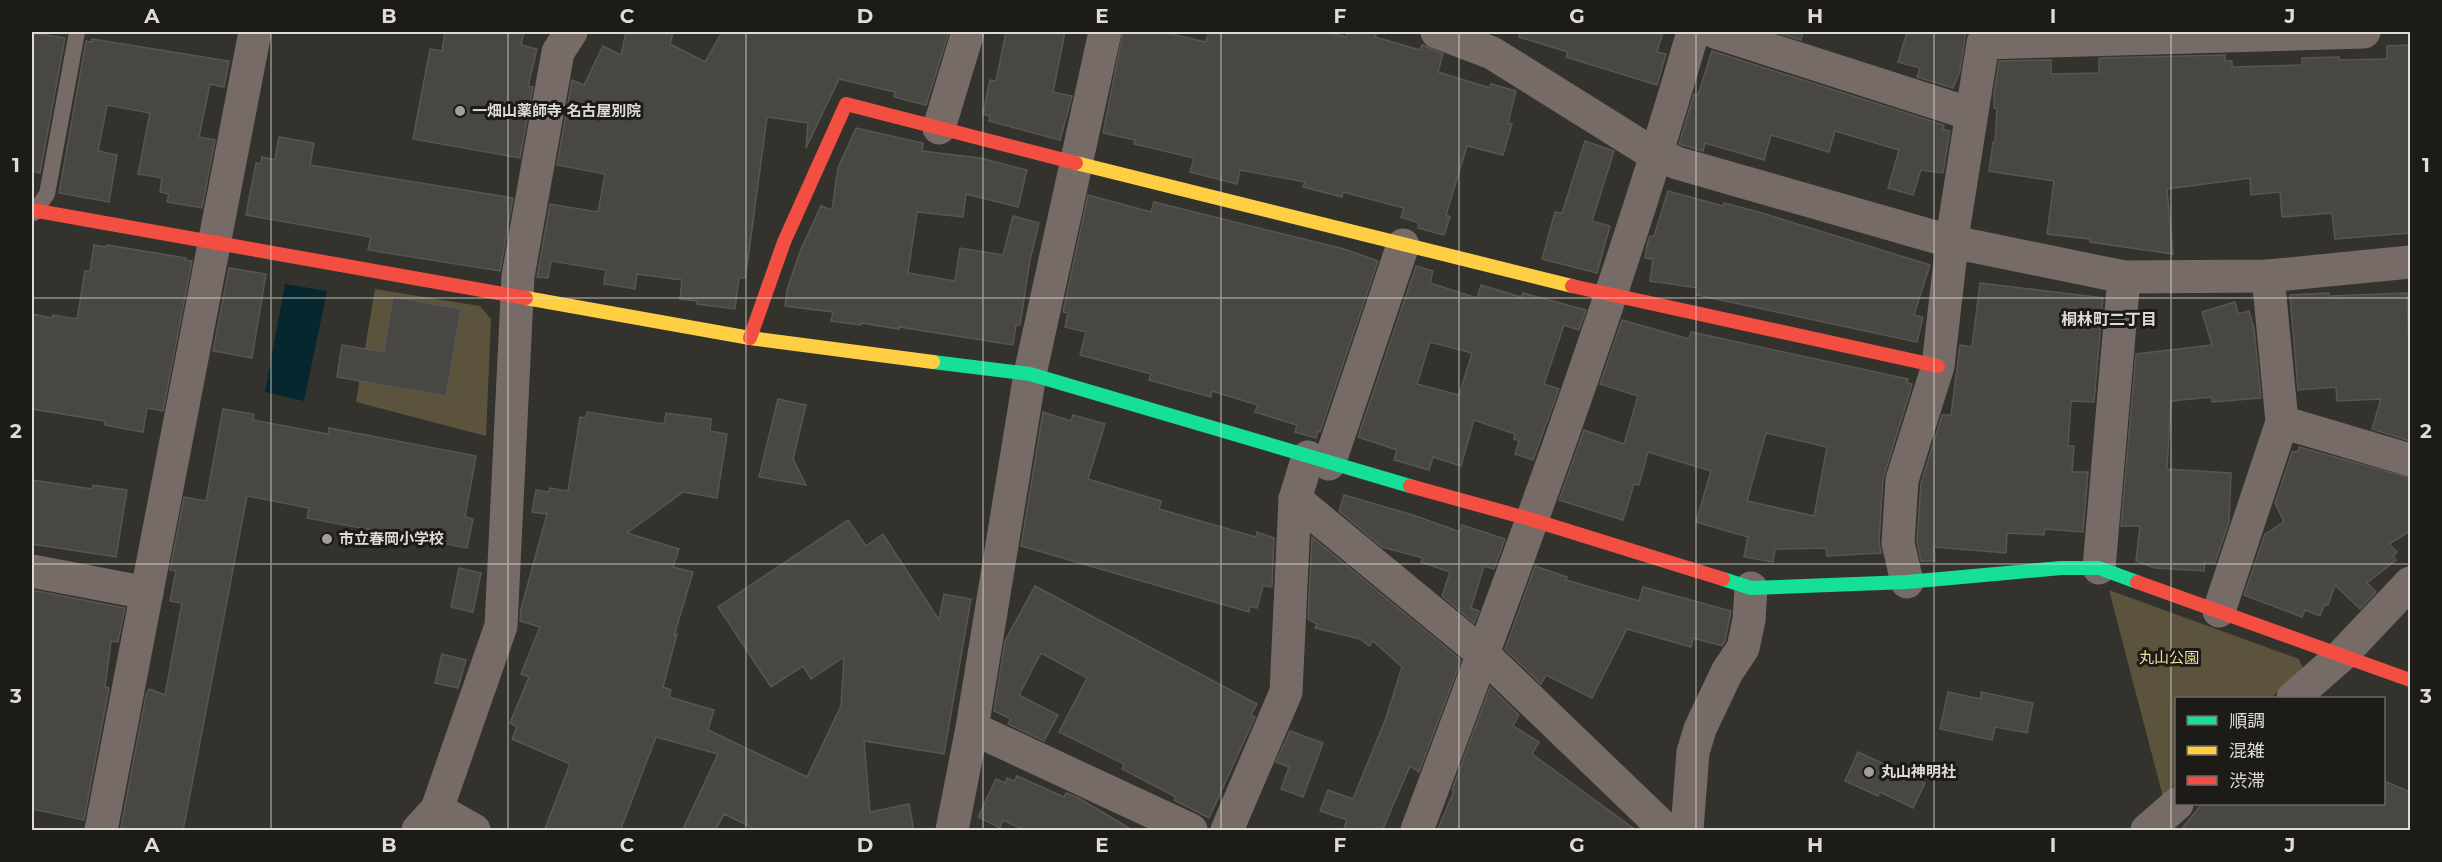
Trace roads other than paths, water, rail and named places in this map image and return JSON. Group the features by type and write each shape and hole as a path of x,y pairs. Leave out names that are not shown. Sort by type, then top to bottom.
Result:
{"street":[{"path":"101,831 255,32"},
{"path":"939,128 968,32"},
{"path":"952,831 972,728 1030,374 1105,32"},
{"path":"1437,32 1492,53 1658,154 1677,163 1953,242 2124,277 2268,276 2410,262"},
{"path":"1417,831 1533,520 1658,154 1693,32"},
{"path":"1716,32 1971,114"},
{"path":"1907,582 1898,543 1902,480 1938,366 1953,242 1983,43 2002,37 2364,32"},
{"path":"474,831 430,824 501,626 518,276 558,52 565,34"},
{"path":"750,338 784,242 846,104 1609,295 1938,366"},
{"path":"33,212 516,295 750,338 1030,374 1319,460 1533,520 1750,588 1907,582 2061,568 2099,568 2410,680"},
{"path":"1227,831 1286,692 1295,499 1319,460 1403,245"},
{"path":"2219,611 2282,422 2268,276"},
{"path":"2099,568 2124,277"},
{"path":"2282,422 2410,460"},
{"path":"1295,499 1483,654 1666,831"},
{"path":"32,571 147,593"},
{"path":"2295,697 2342,655 2410,583"},
{"path":"1687,831 1693,752 1700,729 1727,672 1743,648 1749,620 1750,588"},
{"path":"972,728 1191,831"},
{"path":"2146,831 2175,805"}],"lane":[{"path":"33,212 47,194 77,32"}],"water":[{"path":"285,284 327,291 304,401 265,392"}],"place":[{"name":"一畑山薬師寺 名古屋別院","path":"460,111"},
{"name":"市立春岡小学校","path":"327,539"},
{"name":"丸山神明社","path":"1869,772"}],"district":[{"name":"桐林町二丁目","path":"2109,319"}],"park label":[{"name":"丸山公園","path":"2169,658"}]}
